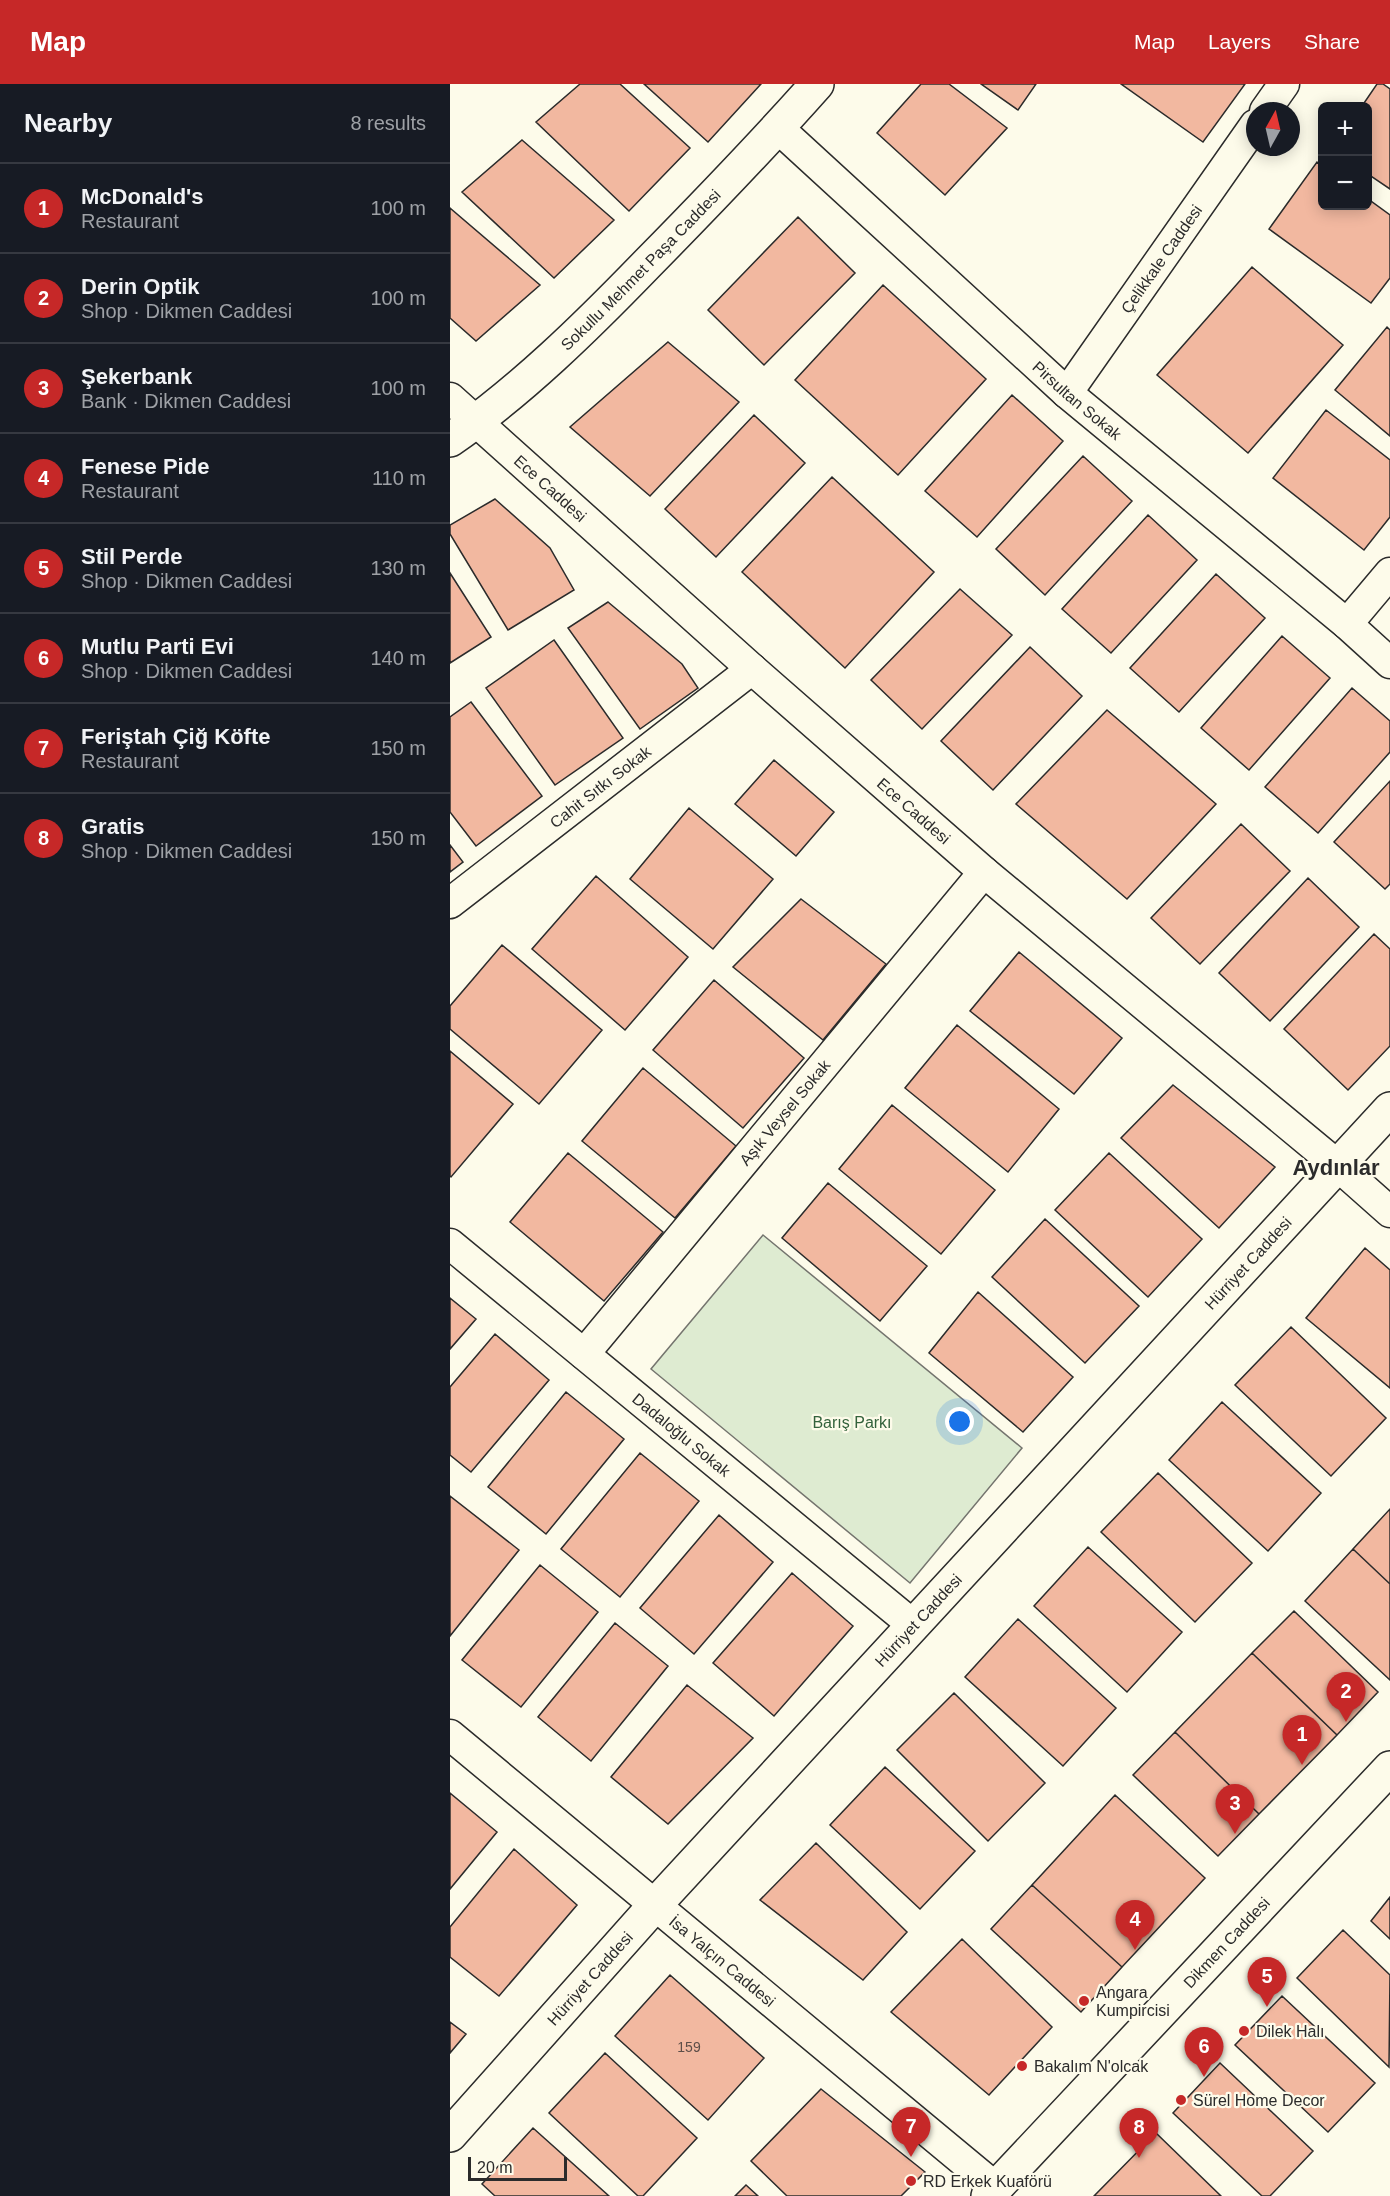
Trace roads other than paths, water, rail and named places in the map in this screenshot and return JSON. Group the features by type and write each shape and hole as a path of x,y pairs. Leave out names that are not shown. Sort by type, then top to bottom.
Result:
{"street":[{"name":"Sokullu Mehmet Paşa Caddesi","path":"450,440 477,422 526,381 615,297 729,182 816,84"},
{"path":"1271,102 1284,84"},
{"name":"Pirsultan Sokak","path":"777,126 1067,393 1347,624 1390,663"},
{"name":"Çelikkale Caddesi","path":"1067,393 1246,138"},
{"name":"Ece Caddesi","path":"450,398 752,669 984,872 1337,1165 1390,1212"},
{"path":"1347,624 1390,573"},
{"name":"Cahit Sıtkı Sokak","path":"450,903 752,669"},
{"name":"Aşık Veysel Sokak","path":"584,1354 984,872"},
{"name":"Hürriyet Caddesi","path":"450,2135 655,1905 1390,1110"},
{"name":"Dadaloğlu Sokak","path":"450,1244 913,1625"},
{"name":"İsa Yalçın Caddesi","path":"450,1736 655,1905 992,2192"},
{"name":"Dikmen Caddesi","path":"992,2192 1390,1768"}],"place":[{"name":"Derin Optik","path":"1346,1722"},
{"name":"McDonald's","path":"1302,1765"},
{"name":"Şekerbank","path":"1235,1834"},
{"name":"Fenese Pide","path":"1135,1950"},
{"name":"Angara Kumpircisi","path":"1084,2001"},
{"name":"Stil Perde","path":"1267,2007"},
{"name":"Dilek Halı","path":"1244,2031"},
{"name":"Bakalım N'olcak","path":"1022,2066"},
{"name":"Mutlu Parti Evi","path":"1204,2077"},
{"name":"Sürel Home Decor","path":"1181,2100"},
{"name":"Feriştah Çiğ Köfte","path":"911,2157"},
{"name":"Gratis","path":"1139,2158"},
{"name":"RD Erkek Kuaförü","path":"911,2181"}],"district":[{"name":"Aydınlar","path":"1336,1167"}],"park label":[{"name":"Barış Parkı","path":"852,1422"}]}
